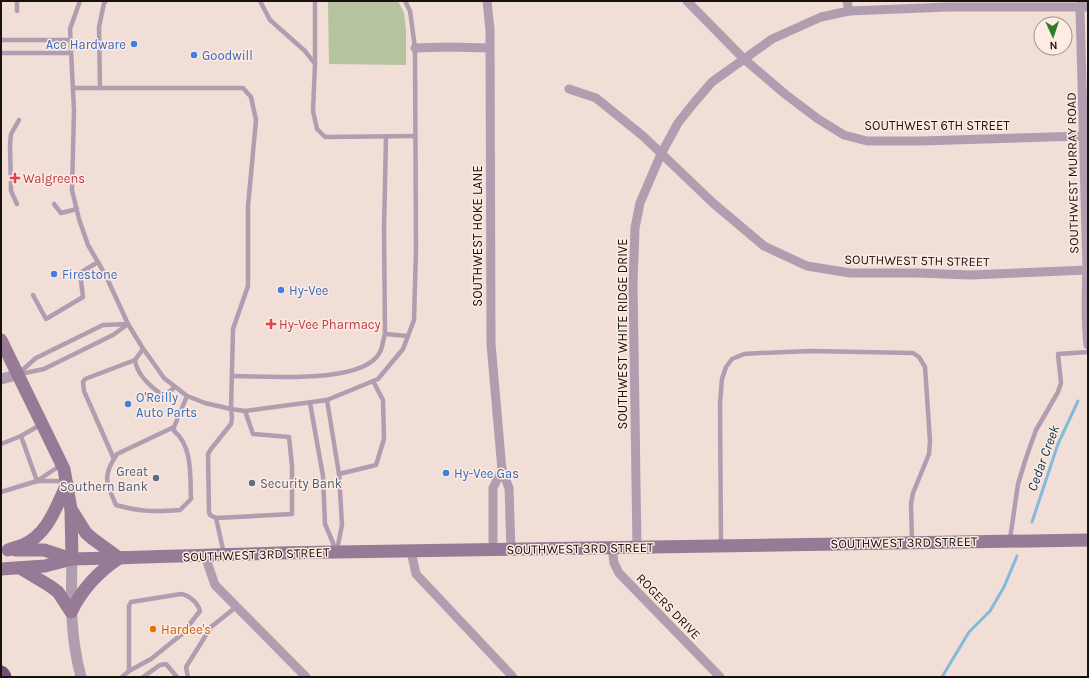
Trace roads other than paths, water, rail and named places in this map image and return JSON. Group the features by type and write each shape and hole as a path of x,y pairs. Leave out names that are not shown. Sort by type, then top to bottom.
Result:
{"main road":[{"path":"1,340 64,469 71,510 72,559"},
{"path":"4,550 23,545 40,533 50,521 67,483"},
{"path":"20,568 58,592 71,612 85,588 106,567 119,558 86,533 71,510"},
{"name":"SOUTHWEST 3RD STREET","path":"1,569 45,566 72,559 721,544 1088,540"},
{"name":"SOUTHWEST 3RD STREET","path":"4,550 44,550 72,559"}],"street":[{"name":"SOUTHWEST HOKE LANE","path":"487,1 490,30 491,344 502,470 509,488 511,550"},
{"name":"SOUTHWEST 6TH STREET","path":"687,1 744,60 818,119 844,135 867,141 921,141 1083,136"},
{"path":"847,1 849,11"},
{"name":"SOUTHWEST WHITE RIDGE DRIVE","path":"636,547 633,283 635,228 640,203 661,154 678,123 712,82 772,39 821,17 849,11 948,4 1083,5"},
{"name":"SOUTHWEST MURRAY ROAD","path":"1083,5 1083,136 1088,345"},
{"path":"415,48 489,48"},
{"name":"SOUTHWEST 5TH STREET","path":"569,89 596,98 643,136 713,203 764,246 807,266 850,273 971,275 1087,270"},
{"path":"1,379 17,375"},
{"path":"493,550 493,488 502,470"},
{"name":"ROGERS DRIVE","path":"612,547 614,563 619,573 720,677"},
{"path":"411,551 416,574 514,677"},
{"path":"205,556 215,585 306,677"},
{"path":"72,559 71,612 75,654 81,677"}],"lane":[{"path":"18,1 18,11"},
{"path":"80,1 70,29 74,111 72,190 88,245 98,262 128,324 143,349 164,378 188,396 205,403 245,411 310,404 327,400 378,379 403,349 414,320 416,250 415,48 410,11 404,1"},
{"path":"100,88 100,27 104,3 106,1"},
{"path":"260,1 270,20 305,51 315,64"},
{"path":"315,1 313,111 317,129 325,137 416,136"},
{"path":"1,40 70,40"},
{"path":"1,53 71,53"},
{"path":"72,88 243,88 251,97 256,120 248,206 248,286 233,329 231,424 208,454 209,512 210,515 216,518 292,514 292,466 289,437 253,434 245,411"},
{"path":"17,204 11,191 10,144 12,134 19,120"},
{"path":"232,376 318,376 343,373 368,364 380,352 385,334 384,229 386,137"},
{"path":"54,204 61,213 77,209"},
{"path":"33,295 46,319 84,297 80,273 98,262"},
{"path":"17,375 44,369 113,335 128,324"},
{"path":"17,375 36,358 103,325 128,324"},
{"path":"385,334 408,336"},
{"path":"143,349 136,360 136,368 157,392 164,396 175,387"},
{"path":"721,544 720,403 722,379 726,367 732,359 744,354 811,352 913,353 919,357 925,367 930,441 928,454 912,499 912,542"},
{"path":"1010,541 1018,484 1036,430 1058,392 1061,383 1058,354 1088,352"},
{"path":"114,459 84,391 82,382 85,379 136,360"},
{"path":"339,474 376,465 384,439 383,400 373,381"},
{"path":"174,427 174,431 179,435 187,450 191,499 180,510 156,512 131,509 116,505 107,485 109,466 117,454 174,427 188,396"},
{"path":"327,400 339,474 342,525 336,552"},
{"path":"310,404 323,476 325,524 336,552"},
{"path":"1,444 21,436 42,424"},
{"path":"21,436 37,481"},
{"path":"1,492 37,481 62,464"},
{"path":"37,481 67,483"},
{"path":"216,518 224,555"},
{"path":"122,677 129,671 151,659 182,634 200,611 199,606 186,595 181,594 131,602 128,606 129,671"},
{"path":"188,677 186,666 211,627 236,607"},
{"path":"143,677 160,665 166,664 177,677"}],"waterway":[{"name":"Cedar Creek","path":"1032,522 1058,444 1078,401"},
{"path":"942,677 969,632 990,611 1004,587 1017,556"}],"place":[{"name":"Ace Hardware","path":"134,44"},
{"name":"Goodwill","path":"194,55"},
{"name":"Walgreens","path":"15,178"},
{"name":"Firestone","path":"54,274"},
{"name":"Hy-Vee","path":"281,290"},
{"name":"Hy-Vee Pharmacy","path":"271,324"},
{"name":"O'Reilly Auto Parts","path":"128,404"},
{"name":"Hy-Vee Gas","path":"446,473"},
{"name":"Great Southern Bank","path":"156,478"},
{"name":"Security Bank","path":"252,483"},
{"name":"Hardee's","path":"153,629"}]}
